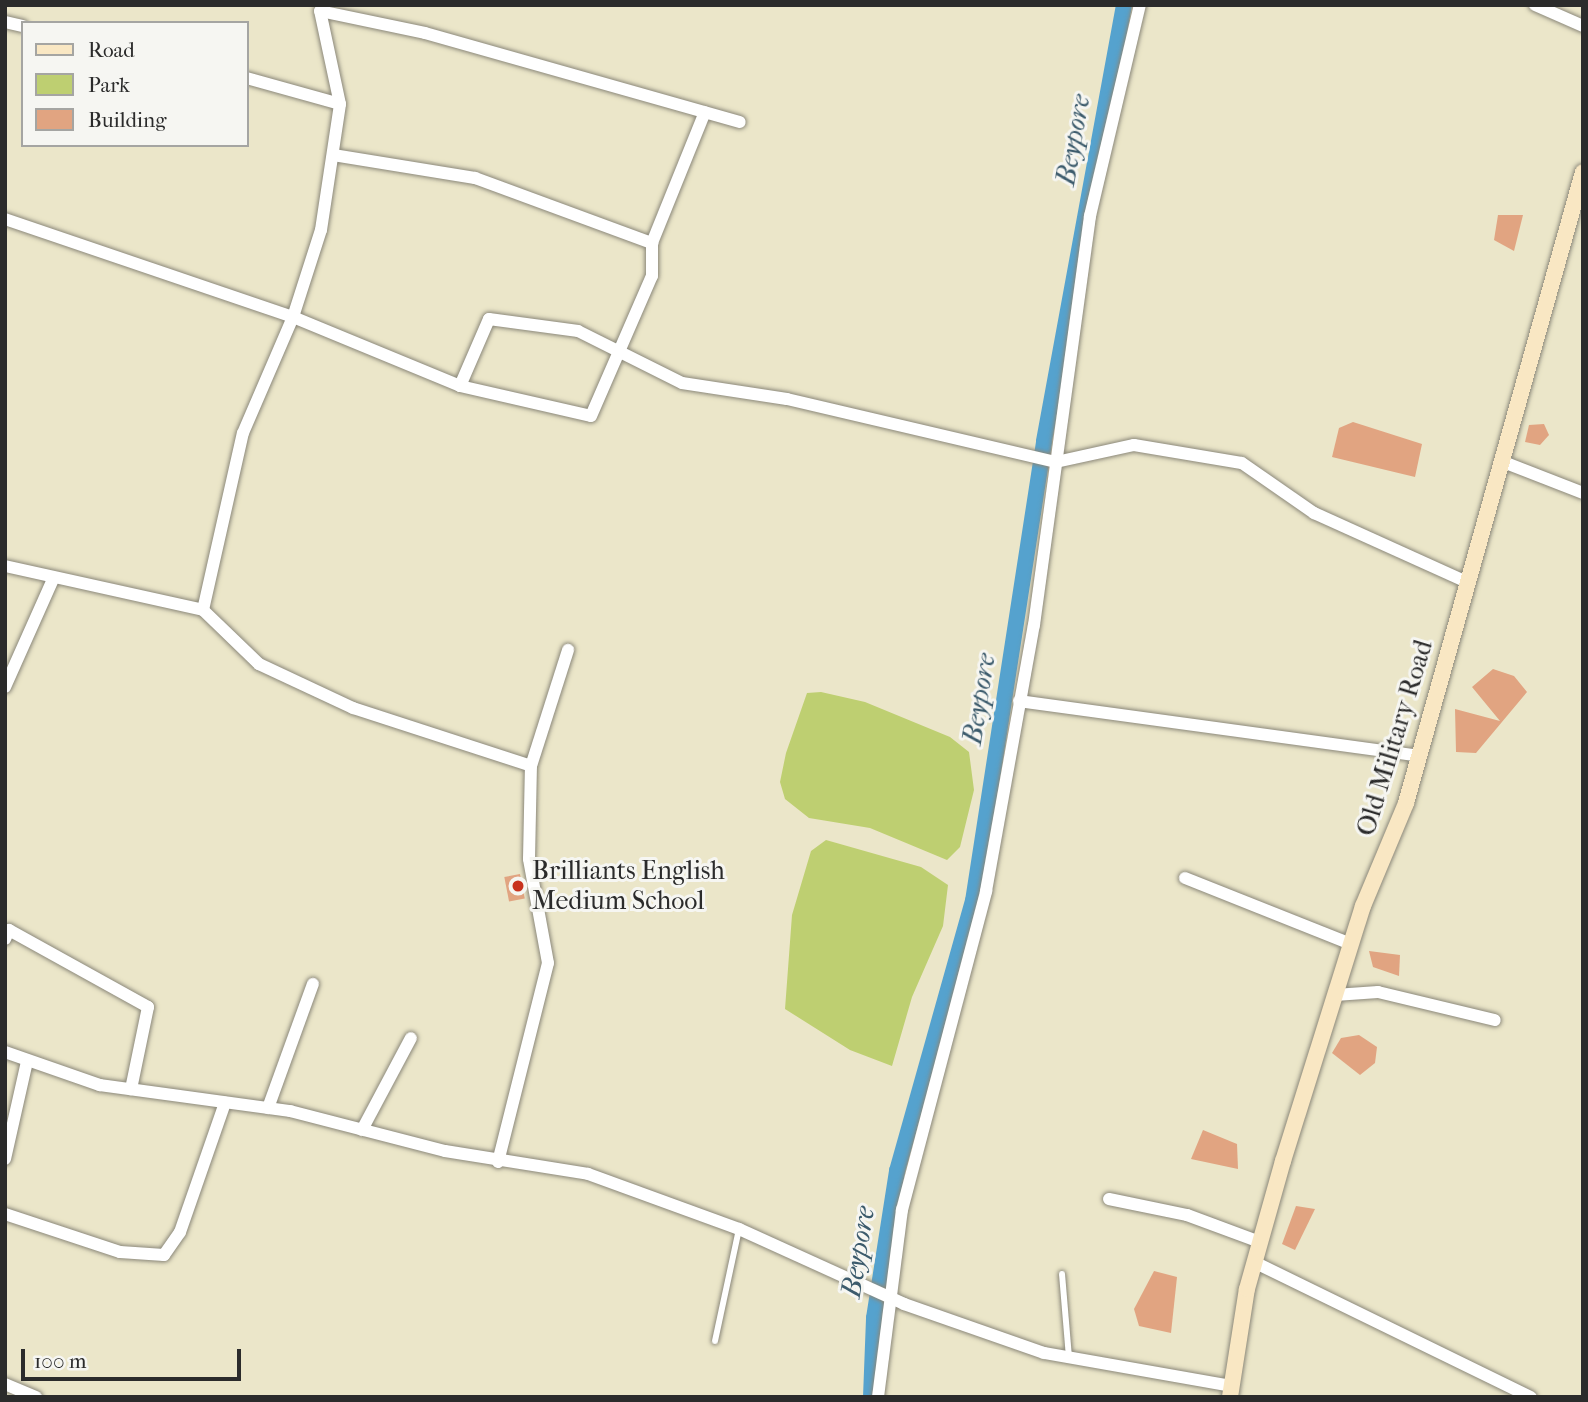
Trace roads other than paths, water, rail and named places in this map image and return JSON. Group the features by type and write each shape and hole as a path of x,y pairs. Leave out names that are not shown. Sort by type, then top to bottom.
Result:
{"main road":[{"name":"Old Military Road","path":"1231,1391 1254,1262 1351,944 1419,756 1583,172"}],"street":[{"path":"878,1397 890,1293 919,1134 986,891 1056,462 1090,216 1140,5"},
{"path":"1535,5 1583,26"},
{"path":"204,610 243,433 293,317 321,230 340,104 319,8 425,33 740,122"},
{"path":"248,78 340,104"},
{"path":"5,219 293,317 460,386 591,416 621,353 652,276 652,243 705,112"},
{"path":"332,155 475,178 652,243"},
{"path":"460,386 489,319 578,331 682,383 787,399 1056,462 1133,445 1242,463 1314,513 1467,582"},
{"path":"1501,461 1583,493"},
{"path":"5,566 53,579 204,610 259,664 354,708 530,766"},
{"path":"5,687 53,579"},
{"path":"498,1162 548,963 529,859 530,766 568,650"},
{"path":"1018,701 1419,756"},
{"path":"1185,878 1351,944"},
{"path":"5,939 9,930 148,1007 131,1089"},
{"path":"268,1108 313,984"},
{"path":"1335,995 1378,992 1494,1020"},
{"path":"362,1130 411,1038"},
{"path":"5,1052 27,1061 131,1089 268,1108 498,1162 588,1174 739,1229 890,1293 904,1304 1069,1357 1231,1391"},
{"path":"5,1159 27,1061"},
{"path":"5,1214 120,1252 164,1255 180,1232 225,1103"},
{"path":"1109,1199 1187,1215 1260,1242"},
{"path":"1254,1262 1531,1397"},
{"path":"5,1384 36,1397"}],"lane":[{"path":"715,1341 739,1229"},
{"path":"1062,1274 1069,1357"}],"waterway":[{"name":"Beypore","path":"871,1397 874,1318 897,1171 973,901 1044,441 1124,5"}],"place":[{"name":"Brilliants English Medium School","path":"518,886"}]}
